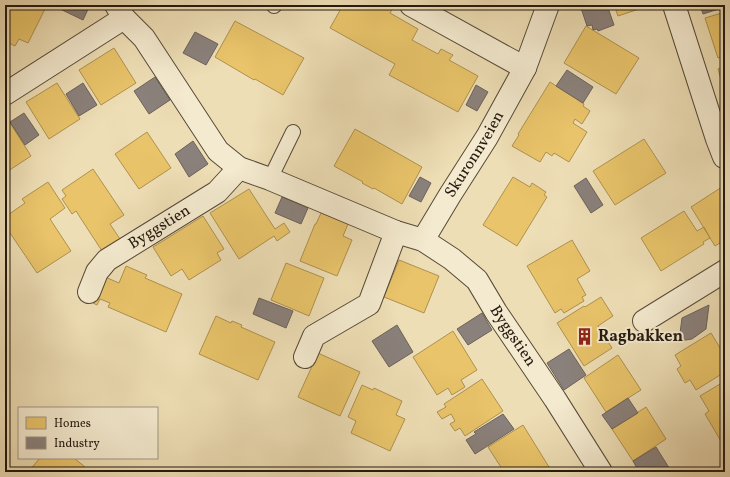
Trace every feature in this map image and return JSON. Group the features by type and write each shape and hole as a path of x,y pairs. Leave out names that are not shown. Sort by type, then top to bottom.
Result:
{"street":[{"path":"411,5 525,68"},
{"name":"Skuronnveien","path":"423,240 487,137 525,68 548,5"},
{"path":"674,5 724,157"},
{"name":"Byggstien","path":"5,94 120,12 144,38 218,151 239,168 270,179 396,232 423,240 452,259 477,280 496,312 555,399 601,472"},
{"name":"Byggstien","path":"89,292 97,272 107,260 216,192 239,168"},
{"path":"304,357 314,336 369,304 396,232"},
{"path":"644,321 725,272"}],"lane":[{"path":"270,179 293,132"}],"building: Homes":[{"path":"5,5 36,5 45,9 28,43 19,39 15,46 5,41"},
{"path":"343,5 375,5 379,7 380,5 387,5 393,8 390,13 418,29 412,40 438,54 441,49 453,55 449,60 478,76 458,112 389,75 395,64 330,28"},
{"path":"614,5 644,5 645,7 618,16"},
{"path":"725,12 724,67 721,57 718,58 705,18"},
{"path":"235,21 304,58 283,95 215,57"},
{"path":"586,26 639,58 616,94 564,63"},
{"path":"114,48 136,83 101,105 79,70"},
{"path":"725,67 725,93 718,69"},
{"path":"550,82 584,104 583,106 590,111 582,124 575,119 573,123 587,132 569,162 554,153 552,156 546,152 540,162 512,146"},
{"path":"57,83 80,119 49,139 26,102"},
{"path":"5,115 31,156 5,173"},
{"path":"355,129 422,167 402,204 334,166"},
{"path":"147,132 171,168 139,189 115,154"},
{"path":"644,139 666,173 615,205 593,171"},
{"path":"93,169 124,215 110,224 120,239 102,251 76,211 72,214 62,199 66,196 62,190"},
{"path":"513,177 530,187 532,183 546,192 544,195 547,197 517,246 483,225"},
{"path":"48,182 65,208 50,219 71,251 37,273 6,227 9,225 5,217 25,203 22,199"},
{"path":"725,185 725,240 715,246 691,207"},
{"path":"249,189 275,229 284,223 290,232 277,241 274,236 239,259 210,213"},
{"path":"684,211 697,231 704,227 710,238 703,242 704,244 661,271 641,238"},
{"path":"321,213 348,224 343,236 352,240 337,276 300,261"},
{"path":"203,216 224,249 217,253 221,260 189,280 182,269 171,276 153,247"},
{"path":"572,240 590,271 577,279 586,295 582,297 584,301 564,313 561,309 555,313 527,266"},
{"path":"399,260 439,276 424,313 384,297"},
{"path":"286,263 324,278 309,316 271,300"},
{"path":"126,266 147,275 145,278 182,294 166,332 108,307 110,303 100,299 97,305 93,303 105,277 119,283"},
{"name":"Ragbakken","path":"601,297 613,316 598,326 612,348 584,366 557,323"},
{"path":"216,316 231,323 232,321 242,325 241,327 275,342 258,380 199,354"},
{"path":"453,331 477,370 461,380 465,387 452,395 448,388 437,395 413,357"},
{"path":"711,333 725,356 725,372 696,390 690,380 685,383 677,369 681,366 675,355"},
{"path":"318,353 360,372 340,416 298,397"},
{"path":"618,355 641,390 606,412 584,378"},
{"path":"482,379 503,411 465,436 460,428 455,431 450,424 455,421 451,414 442,419 437,412 446,407 444,404"},
{"path":"725,381 725,441 722,443 705,414 709,411 700,396"},
{"path":"362,385 373,390 374,388 402,401 396,415 405,419 390,451 351,433 356,421 348,417"},
{"path":"646,407 666,439 633,461 612,429"},
{"path":"5,418 9,422 5,426"},
{"path":"523,425 549,467 541,472 504,472 488,447"},
{"path":"39,459 75,459 85,467 81,472 28,472"}],"building: Industry":[{"path":"60,5 90,5 83,20 58,8"},
{"path":"580,5 607,5 614,25 598,31 597,29 593,30 592,25 587,26"},
{"path":"700,5 725,5 725,7 703,14"},
{"path":"195,32 218,44 206,65 183,53"},
{"path":"567,70 593,87 583,103 556,86"},
{"path":"155,77 170,100 149,114 134,91"},
{"path":"83,83 97,105 79,116 66,94"},
{"path":"476,85 488,92 477,111 466,105"},
{"path":"24,113 39,135 25,145 10,122"},
{"path":"193,141 208,164 189,177 175,154"},
{"path":"420,177 431,183 421,202 409,196"},
{"path":"586,178 603,205 591,213 574,186"},
{"path":"282,197 308,208 301,224 275,213"},
{"path":"259,298 293,311 286,328 253,314"},
{"path":"709,305 706,329 692,339 679,341 682,318"},
{"path":"482,313 492,330 468,345 457,329"},
{"path":"397,325 413,352 389,367 372,341"},
{"path":"569,349 586,375 564,390 547,363"},
{"path":"628,398 638,413 612,429 602,415"},
{"path":"503,414 514,429 475,454 466,440 476,434 474,432"},
{"path":"656,447 671,471 639,472 633,461"}],"place":[{"name":"Ragbakken","path":"585,337"}]}
